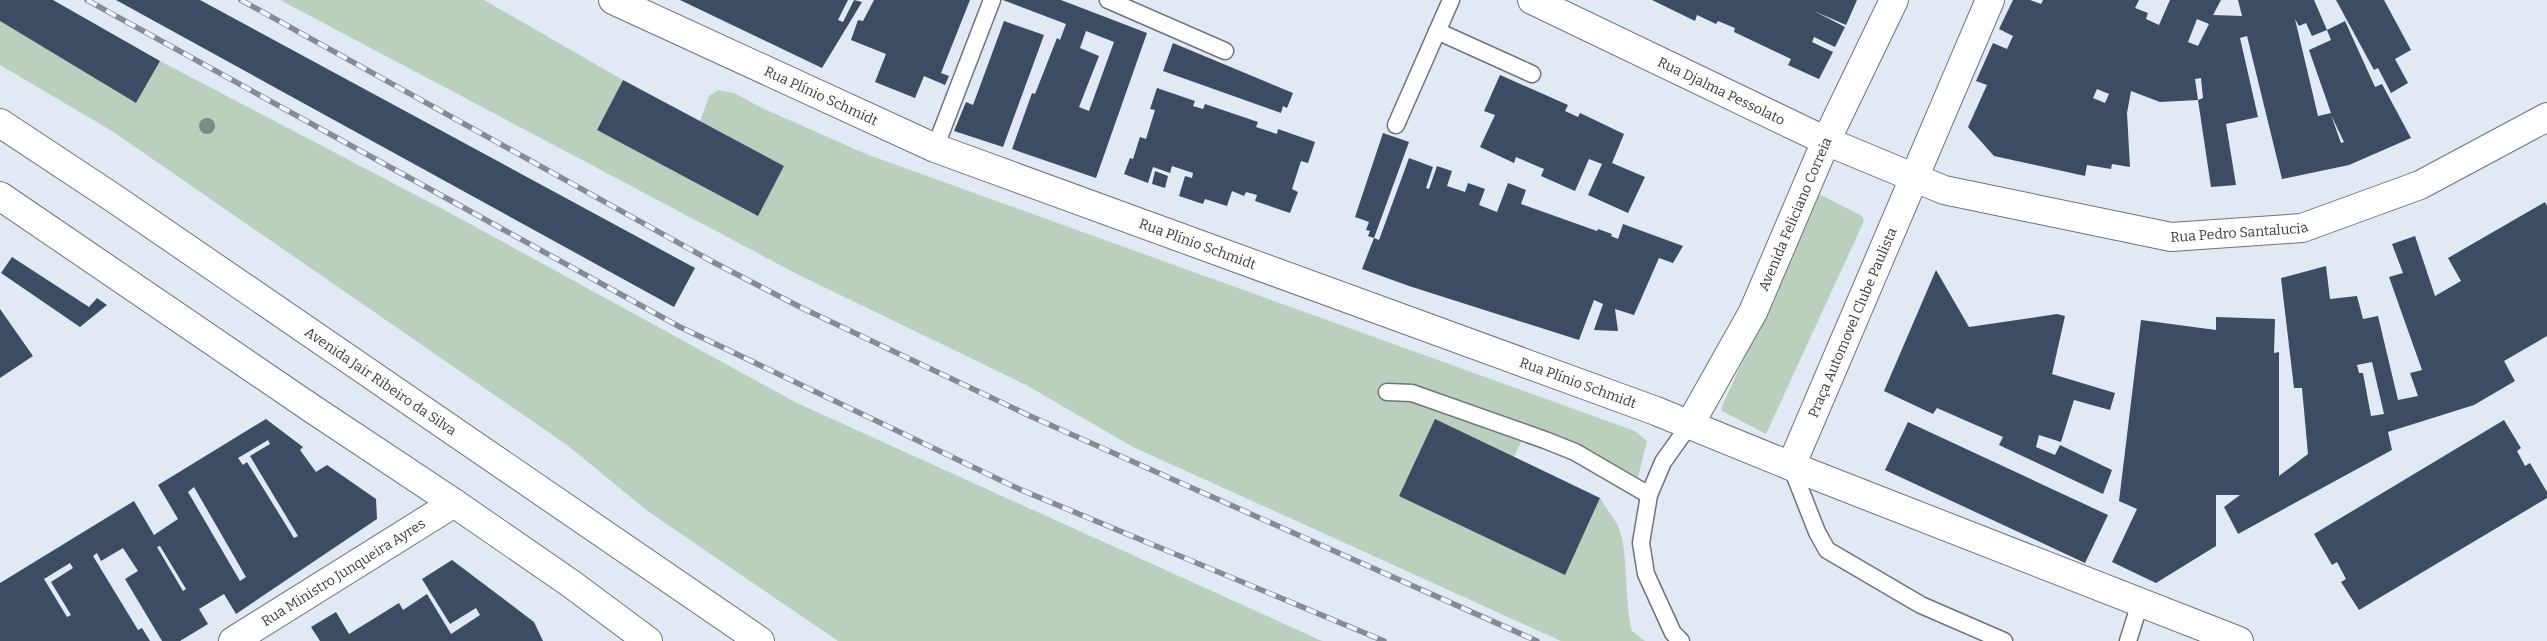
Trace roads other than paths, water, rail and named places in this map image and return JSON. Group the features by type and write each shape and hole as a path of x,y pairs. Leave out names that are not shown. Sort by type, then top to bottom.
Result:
{"street":[{"name":"Rua Plínio Schmidt","path":"613,0 935,148 1690,424 1791,466 2239,641"},
{"name":"Rua Djalma Pessolato","path":"1532,0 1564,7 1826,141 1913,178"},
{"name":"Avenida Feliciano Correia","path":"1690,424 1753,312 1826,141 1894,0"},
{"path":"1913,178 1990,0"},
{"name":"Rua Pedro Santalucia","path":"1913,178 1944,190 2171,237 2302,228 2420,185 2547,116"},
{"name":"Avenida Jair Ribeiro da Silva","path":"0,123 760,641"},
{"name":"Praça Automovel Clube Paulista","path":"1791,466 1913,178"},
{"path":"0,196 454,503 570,583 648,641"},
{"name":"Rua Ministro Junqueira Ayres","path":"233,641 454,503"}],"lane":[{"path":"935,148 992,0"},
{"path":"1108,0 1225,51"},
{"path":"1396,125 1452,0"},
{"path":"1437,31 1532,74"},
{"path":"1387,392 1412,393 1545,440 1575,452 1649,495"},
{"path":"1681,641 1673,633 1646,574 1642,543 1649,495 1663,462 1690,424"},
{"path":"1791,466 1817,532 1827,550 1921,605 2004,641"},
{"path":"2128,641 2140,603"}],"railway":[{"path":"87,0 680,327 1019,489 1384,641"},
{"path":"241,0 713,262 802,308 1030,416 1537,641"}]}
